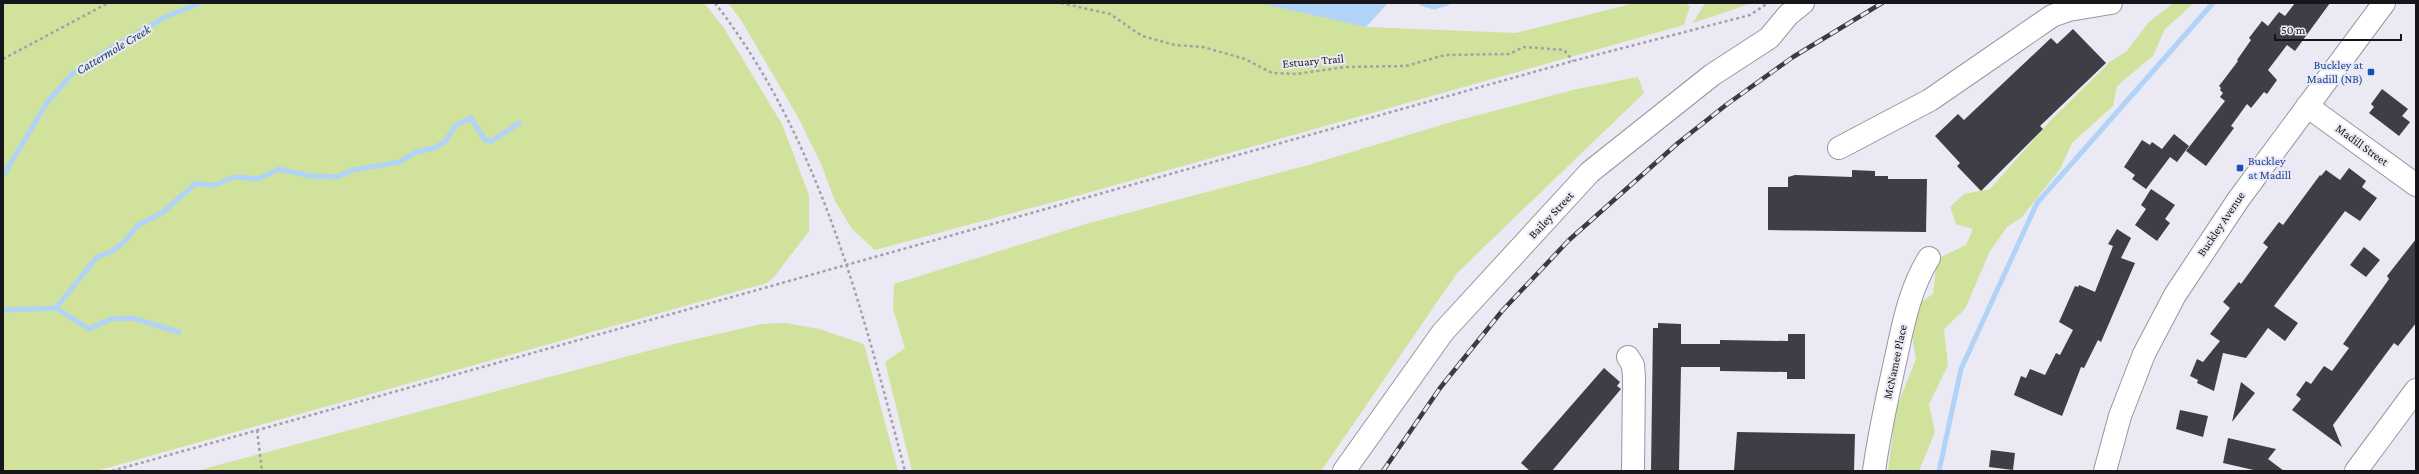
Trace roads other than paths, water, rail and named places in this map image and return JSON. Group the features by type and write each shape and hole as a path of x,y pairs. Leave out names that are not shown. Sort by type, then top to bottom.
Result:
{"street":[{"name":"Bailey Street","path":"1344,471 1442,332 1590,172 1712,75 1769,38 1788,15 1803,3"},
{"path":"1839,148 1930,100 2052,16 2069,10 2111,3"},
{"name":"Buckley Avenue","path":"2104,471 2120,416 2144,354 2175,295 2238,200 2384,3"},
{"name":"Madill Street","path":"2307,106 2416,185"},
{"name":"McNamee Place","path":"1874,471 1880,431 1906,310 1920,272 1929,258"},
{"path":"1628,357 1633,365 1634,378 1633,471"},
{"path":"2356,471 2416,390"}],"water":[{"path":"1260,3 1388,3 1366,27"}],"waterway":[{"name":"Cattermole Creek","path":"3,176 46,104 71,75 102,54 165,17 200,3"},
{"path":"1421,3 1434,7 1447,3"},
{"path":"1939,471 1961,369 2037,203 2213,3"},
{"path":"56,308 97,257 113,251 125,241 138,225 162,213 195,184 215,185 234,177 258,179 279,169 310,176 337,177 353,170 399,162 416,152 434,148 445,142 455,126 471,118 485,140 492,141 519,123"},
{"path":"3,310 56,308 89,329 111,319 132,318 179,332"}],"railway":[{"path":"1383,471 1440,388 1502,311 1569,240 1678,143 1726,105 1793,57 1882,3"}],"place":[{"name":"Buckley at Madill (NB)","path":"2371,72"},
{"name":"Buckley at Madill","path":"2240,168"}]}
